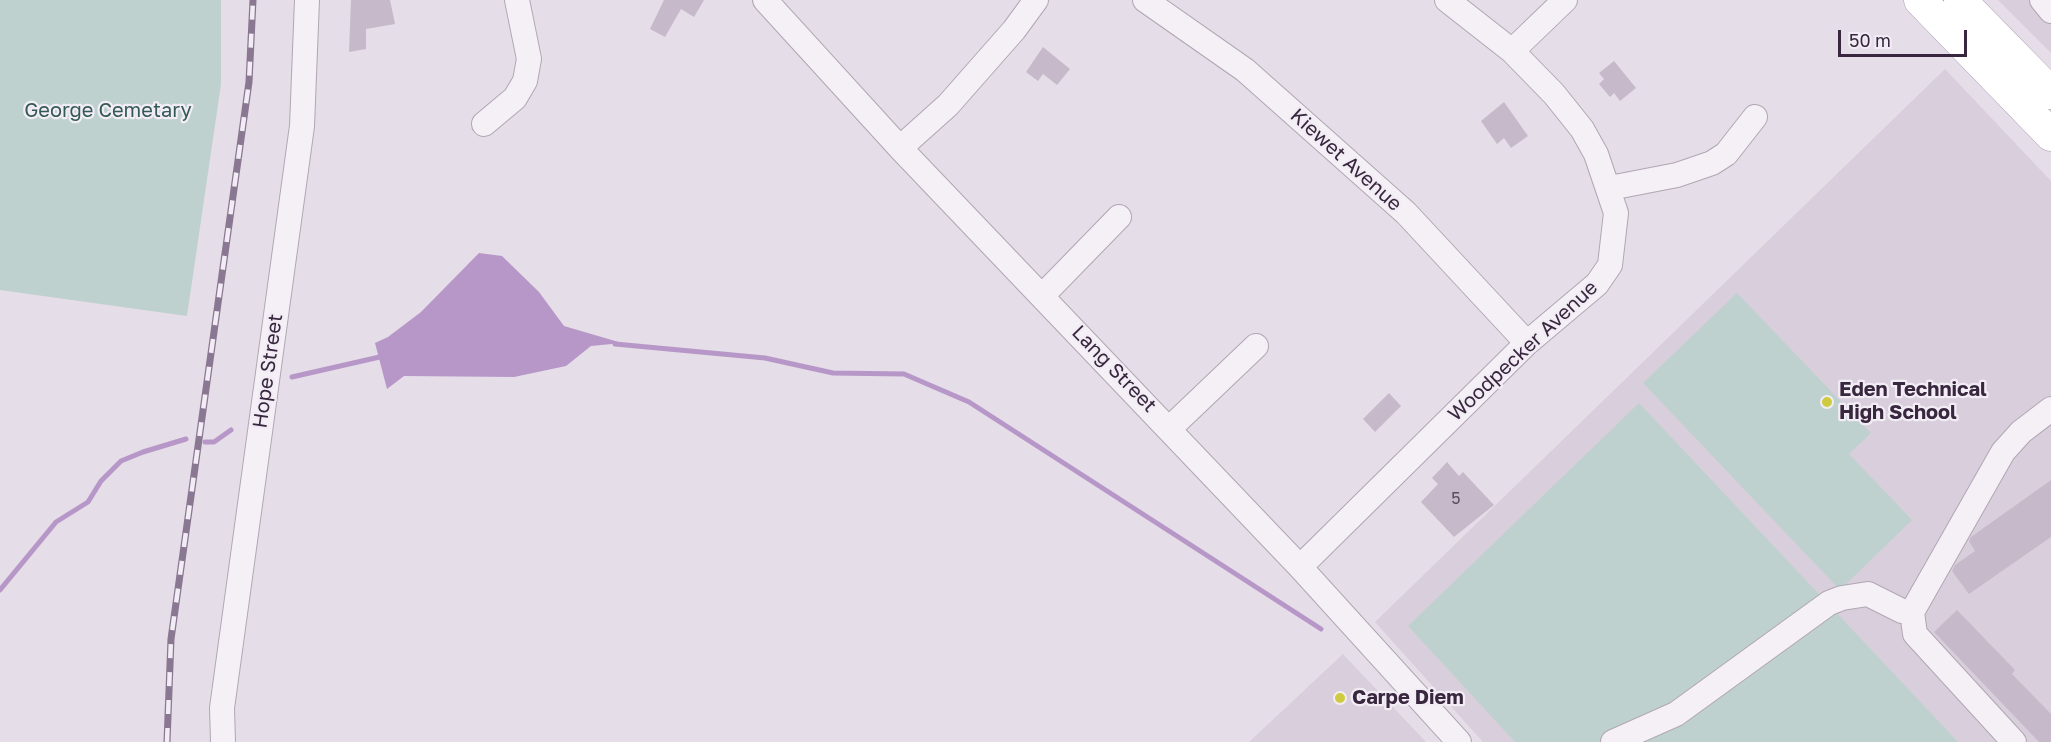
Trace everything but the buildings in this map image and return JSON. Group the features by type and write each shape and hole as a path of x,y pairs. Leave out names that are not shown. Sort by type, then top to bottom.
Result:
{"main road":[{"path":"1920,0 2051,135"},
{"path":"1960,0 2051,93"}],"street":[{"name":"Hope Street","path":"223,742 222,708 302,126 307,0"},
{"path":"484,124 515,98 525,81 529,59 517,0"},
{"path":"900,148 948,105 1014,30 1036,0"},
{"name":"Kiewet Avenue","path":"1145,0 1245,70 1397,205 1527,343"},
{"name":"Woodpecker Avenue","path":"1300,567 1527,343 1597,284 1610,266 1616,213 1610,188 1596,154 1582,129 1554,94 1512,51 1447,0"},
{"path":"1512,51 1565,0"},
{"path":"2042,0 2051,11"},
{"name":"Lang Street","path":"775,3 900,148 1170,428 1459,742"},
{"path":"1610,188 1677,176 1712,163 1726,154 1755,117"},
{"path":"1043,295 1119,217"},
{"path":"1170,428 1256,346"},
{"path":"2014,742 1915,634 1912,612 2003,452 2021,432 2051,409"},
{"path":"1613,742 1676,714 1835,600 1868,594 1902,611 1912,612"}],"shaded area":[{"path":"1998,0 2051,0 2051,53"},
{"name":"Eden Technical High School","path":"1945,69 2051,181 2051,742 1483,742 1375,622"},
{"path":"479,253 502,256 539,292 564,326 622,343 591,346 566,366 514,377 404,376 387,389 375,343 388,337 421,312"},
{"name":"Carpe Diem","path":"1343,654 1426,742 1249,742"}],"green space":[{"name":"George Cemetary","path":"0,0 221,0 221,84 187,316 0,290"},
{"path":"1737,293 1871,433 1849,454 1912,520 1840,590 1643,383"},
{"path":"1639,403 1958,742 1515,742 1408,626"}],"waterway":[{"path":"615,344 765,358 833,373 904,374 969,402 1321,629"},
{"path":"292,377 384,356"},
{"path":"205,442 214,442 231,430"},
{"path":"0,590 56,522 88,502 101,481 121,461 186,439"}],"railway":[{"path":"167,742 171,639 249,82 253,0"}],"place":[{"name":"Eden Technical High School","path":"1827,402"},
{"name":"Carpe Diem","path":"1340,698"}]}
